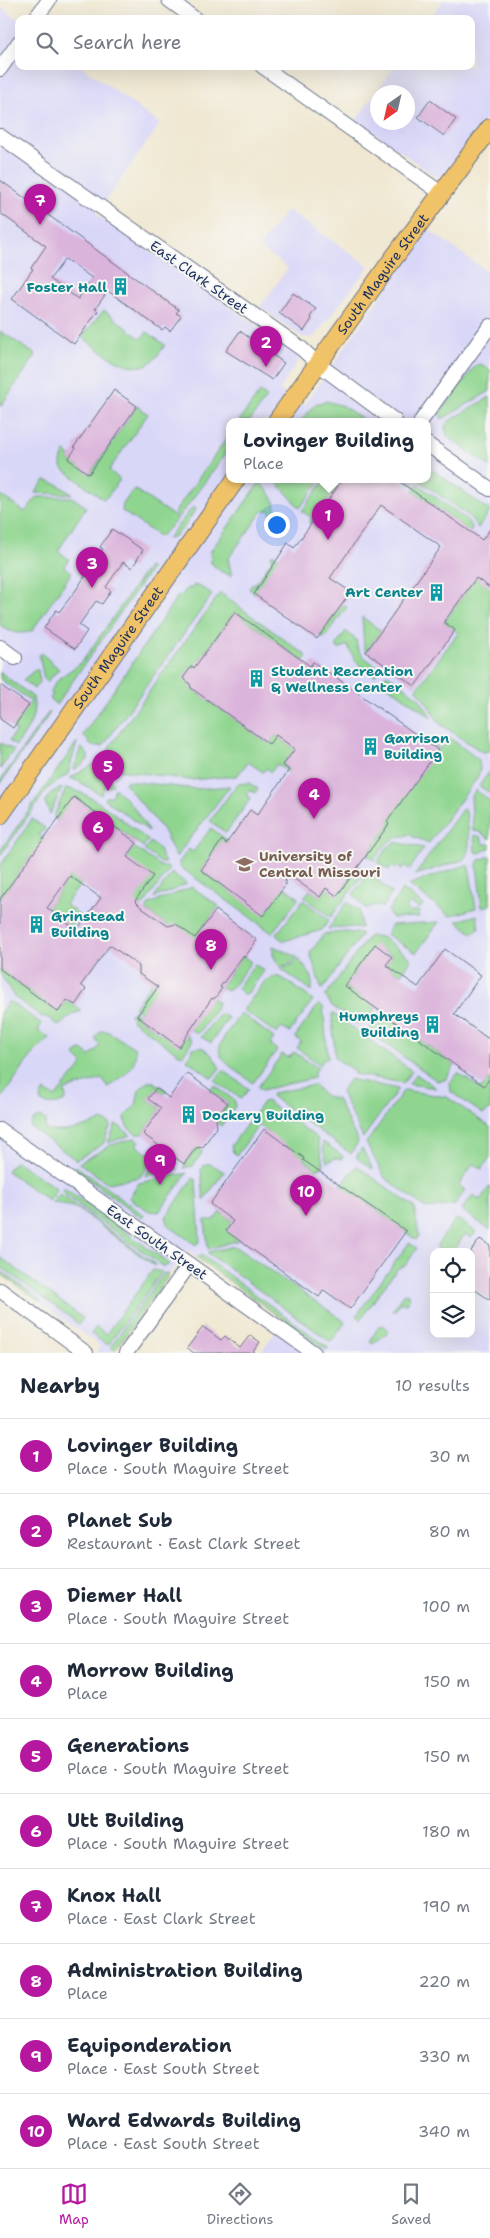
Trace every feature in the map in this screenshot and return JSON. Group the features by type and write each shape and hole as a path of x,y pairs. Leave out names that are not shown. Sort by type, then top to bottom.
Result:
{"main road":[{"name":"South Maguire Street","path":"279,418 490,128"},
{"name":"South Maguire Street","path":"0,815 233,483"}],"street":[{"path":"38,15 49,0"},
{"path":"169,0 190,15"},
{"path":"0,69 15,48"},
{"path":"268,70 441,194"},
{"name":"East Clark Street","path":"0,136 302,349 318,364 391,418"},
{"path":"423,418 490,326"},
{"path":"431,447 490,488"},
{"path":"0,647 15,658"},
{"name":"East South Street","path":"0,1130 314,1353"},
{"path":"126,1353 189,1265"},
{"path":"0,1290 86,1353"}],"shaded area":[{"path":"444,0 490,0 490,113 445,172 440,176 435,176 370,130 415,130 415,85 381,85 392,70 475,70 475,15 433,15"},
{"name":"University of Central Missouri","path":"0,7 15,17 15,70 86,70 160,124 96,214 292,350 299,359 279,390 304,406 428,229 490,274 490,1353 260,1353 284,1320 187,1250 114,1350 109,1353 97,1351 100,1346 0,1273"},
{"path":"370,101 370,130 356,120"},
{"path":"287,210 369,266 315,336 311,338 302,337 260,307 288,268 259,247"}],"green space":[{"path":"104,310 141,339 147,332 165,345 155,359 146,365 130,366 112,358 82,337"},
{"path":"0,331 36,355 0,407"},
{"path":"481,364 490,370 490,391 441,418 440,413 476,365"},
{"path":"260,392 267,397 252,418 241,418"},
{"path":"490,397 490,467 447,436 445,427 449,421"},
{"path":"326,401 343,406 361,418 303,418 315,404"},
{"path":"137,406 148,414 109,470 120,480 107,497 103,499 64,470 61,466 62,459 65,452 70,456 68,459 90,474"},
{"path":"226,439 226,453 179,517 174,513"},
{"path":"431,471 434,471 490,511 478,528 470,517 423,483 431,483"},
{"path":"45,480 57,484 72,494 35,493"},
{"path":"261,483 270,493 276,506 275,516 271,517 270,510 262,512 228,559 232,576 220,571 211,563 210,552"},
{"path":"278,483 318,483 300,508"},
{"path":"322,483 340,483 310,524 312,518 302,511"},
{"path":"418,484 467,520 472,528 470,532 413,491"},
{"path":"134,489 178,519 160,537 122,511 123,504"},
{"path":"0,495 25,512 37,497 72,497 86,507 58,551 69,559 64,567 72,572 32,631 19,633 8,630 0,625"},
{"path":"193,507 196,509 184,527 172,538 167,539"},
{"path":"273,554 279,558 255,593 249,589 253,583 255,584 272,560 270,558"},
{"path":"488,561 490,588 490,751 482,752 440,724 421,694 416,690 458,633 444,622"},
{"path":"148,567 151,569 56,705 50,698 53,694 50,692 58,679 82,662"},
{"path":"194,585 201,587 212,595 103,746 92,746 83,735 178,596 181,596 188,587 191,589"},
{"path":"220,593 307,656 303,661 235,612 198,662 197,670 192,666 191,688 269,744 276,735 295,749 283,765 289,770 288,772 277,764 271,772 266,768 263,772 248,762 237,776 190,780 112,769 107,761 110,746"},
{"path":"343,604 347,607 326,636 320,635"},
{"path":"362,617 381,631 366,652 364,647"},
{"path":"346,631 356,640 358,649 363,656 378,667 379,670 375,676 356,662 347,645 340,649 337,648 337,644"},
{"path":"41,653 59,669 47,682 44,679 39,655"},
{"path":"36,669 38,670 40,682 34,689 23,680"},
{"path":"0,672 33,697 34,711 31,723 16,746 9,741 16,730 13,728 31,701 0,679"},
{"path":"385,675 389,675 419,698 432,718 380,680"},
{"path":"48,713 50,713 0,784 0,781"},
{"path":"449,737 479,760 480,770 477,778 429,843 407,834 407,836 401,836 392,840 374,860 367,855 389,824 378,815 428,740 441,749"},
{"path":"77,742 68,774 48,788 0,856 0,851"},
{"path":"0,743 14,750 0,769"},
{"path":"81,747 88,755 88,760 73,771"},
{"path":"94,764 113,783 112,786 104,787 101,795 70,778"},
{"path":"490,771 490,793 479,786"},
{"path":"126,781 196,789 230,786 176,857 163,830 125,784"},
{"path":"249,783 258,789 255,793 250,790 246,795 251,798 226,833 210,821 237,784"},
{"path":"62,788 50,814 45,802 52,792"},
{"path":"66,788 77,791 98,802 148,840 143,847 75,797 57,821 54,816"},
{"path":"115,788 132,805 149,831 104,799 105,797 112,796"},
{"path":"476,790 490,801 490,839 480,832 473,831 471,796"},
{"path":"463,808 466,810 469,843 463,860 415,875"},
{"path":"32,819 45,828 44,831 38,834 44,839 0,899 0,866"},
{"path":"211,828 228,841 226,843 222,841 201,870 263,915 284,887 299,898 272,933 180,867 179,862 189,849 193,852"},
{"path":"474,835 481,837 484,844 490,844 490,848 479,853 475,852"},
{"path":"150,842 158,848 165,863 161,863 144,850"},
{"path":"395,842 424,848 410,869 405,866 402,869 397,866 395,869 392,866 389,870 377,862 388,847"},
{"path":"134,847 169,870 142,907 134,902 127,857"},
{"path":"490,856 490,905 482,907 477,867 478,861"},
{"path":"466,865 469,867 476,908 450,916 410,886 410,884"},
{"path":"359,866 366,871 331,917 304,897 310,890 320,897 326,888 337,896"},
{"path":"172,873 187,884 154,898"},
{"path":"369,873 392,893 383,907 374,905 366,909 353,894"},
{"path":"70,876 81,884 65,904 80,916 72,927 47,908"},
{"path":"192,887 219,906 196,937 209,947 168,926 146,910 149,904"},
{"path":"403,889 423,905 419,909 411,903 406,908 410,913 415,910 419,912 419,917 392,918 388,911"},
{"path":"303,900 329,920 322,930 284,941 276,935"},
{"path":"347,902 359,910 361,928 344,927 328,929"},
{"path":"477,915 479,929 472,933 457,921"},
{"path":"439,922 416,953 386,934 392,925"},
{"path":"346,932 362,934 322,990 310,953 324,934"},
{"path":"369,936 382,937 412,959 402,973 399,974 386,965 392,956 375,945 345,986 376,1008 365,1023 358,1025 332,1006 325,996"},
{"path":"273,946 297,957 291,963 280,967 273,955"},
{"path":"243,956 251,962 233,986 226,991 220,987"},
{"path":"298,958 312,977 312,991 281,969 293,964"},
{"path":"255,964 264,971 247,994 243,994 237,988"},
{"path":"0,969 58,1012 67,1000 82,1011 73,1014 59,1026 47,1017 42,1017 14,997 0,973"},
{"path":"276,976 284,979 313,1000 290,1032 281,1028 277,1034 243,1010 265,981"},
{"path":"161,981 176,992 140,1012 134,1008 151,983"},
{"path":"212,998 218,1002 216,1009 198,1034 190,1029"},
{"path":"8,1002 42,1024 38,1030 49,1038 32,1055 0,1100 0,1013"},
{"path":"319,1004 323,1007 328,1058 324,1059 320,1065 297,1048 301,1042 295,1037"},
{"path":"134,1011 138,1014 137,1017 179,1046 187,1035 192,1041 183,1055 177,1053 132,1020 130,1014"},
{"path":"381,1012 455,1065 445,1080 437,1081 372,1034 370,1026"},
{"path":"220,1013 228,1018 211,1043 201,1037"},
{"path":"241,1013 274,1038 270,1044 277,1050 253,1083 229,1065 223,1059 220,1052 220,1046 224,1038"},
{"path":"332,1013 412,1071 403,1083 354,1074 353,1070 335,1058"},
{"path":"101,1031 107,1031 135,1048 136,1055 128,1071 108,1087 102,1079 65,1090 66,1100 61,1103 50,1104 41,1102 40,1098 44,1091 55,1097 83,1064 75,1056 79,1050 90,1056 100,1046 95,1038"},
{"path":"202,1047 212,1055 220,1068 212,1078 187,1060 193,1048"},
{"path":"294,1052 318,1068 314,1073 314,1078 262,1090 258,1087 282,1054 287,1057 291,1056"},
{"path":"223,1070 249,1089 241,1099 215,1081"},
{"path":"458,1073 481,1089 490,1078 490,1110 483,1114 451,1092 450,1083"},
{"path":"416,1074 436,1088 409,1084"},
{"path":"350,1079 398,1089 363,1138 341,1092"},
{"path":"147,1082 154,1082 167,1091 164,1094 156,1088 148,1099 161,1108 143,1134 136,1134 127,1127 124,1117 136,1105 139,1090"},
{"path":"214,1085 234,1100 236,1105 221,1126 215,1121 228,1103 210,1090"},
{"path":"315,1085 324,1095 337,1099 358,1142 351,1154 271,1096 273,1093"},
{"path":"404,1090 447,1097 490,1127 490,1157 482,1169 473,1164 459,1185 465,1190 455,1205 427,1209 385,1178 366,1143"},
{"path":"266,1101 317,1138 324,1166 316,1169 259,1125 237,1155 233,1152 231,1146 263,1102"},
{"path":"39,1117 46,1120 45,1130 52,1131 75,1130 103,1120 111,1125 103,1144 76,1160 30,1127 33,1120"},
{"path":"116,1124 131,1135 108,1143"},
{"path":"135,1138 139,1141 136,1145 148,1154 151,1150 157,1154 140,1177 108,1183 79,1163 111,1145"},
{"path":"323,1142 343,1156 342,1159 336,1158 327,1162"},
{"path":"197,1146 203,1151 193,1166 183,1168"},
{"path":"362,1148 373,1170 356,1157"},
{"path":"159,1156 178,1169 145,1176"},
{"path":"17,1162 56,1188 49,1201 7,1171 13,1163"},
{"path":"205,1164 211,1164 224,1172 204,1200 201,1170"},
{"path":"76,1166 144,1215 142,1218 74,1169"},
{"path":"357,1166 414,1207 419,1236 416,1240 342,1187 342,1184"},
{"path":"187,1173 159,1212 149,1211 129,1198 139,1183"},
{"path":"193,1178 196,1180 200,1241 196,1245 169,1226 166,1217"},
{"path":"490,1186 490,1230 462,1210 473,1195 480,1200"},
{"path":"63,1187 170,1264 164,1267 64,1194"},
{"path":"60,1194 156,1265 76,1208 52,1202"},
{"path":"220,1212 233,1221 239,1240 208,1249 205,1220 214,1220"},
{"path":"455,1220 459,1220 476,1232 471,1238 465,1234 456,1248 437,1248 437,1245"},
{"path":"409,1243 417,1248 406,1265 397,1269 360,1320 356,1316"},
{"path":"234,1246 344,1321 345,1323 331,1342 208,1252"},
{"path":"201,1255 328,1347 326,1350 196,1257"},
{"path":"0,1257 83,1318 79,1324 0,1266"},
{"path":"0,1270 41,1300 38,1301 0,1273"},
{"path":"153,1270 162,1272 108,1345 91,1334 96,1327 106,1334"},
{"path":"164,1273 169,1275 115,1350 110,1347"},
{"path":"404,1293 408,1294 409,1301 405,1304 401,1302 395,1311 392,1311"},
{"path":"383,1325 388,1329 387,1333 373,1344 370,1341 379,1326"}],"building":[{"path":"430,100 456,119 444,136 418,117"},
{"path":"0,180 179,310 176,313 181,316 170,331 165,327 162,330 108,291 95,309 98,311 74,344 12,299 46,246 0,213","holes":["65,259 92,278 78,299 50,279"]},
{"path":"293,293 316,309 304,331 279,313"},
{"path":"240,331 284,363 272,380 226,351"},
{"path":"114,390 137,406 89,474 68,459 76,448 74,447"},
{"path":"340,483 402,483 482,540 490,529 490,588 476,578 444,622 455,630 415,686 366,652 441,547 381,505 330,578 351,592 317,639 254,594 288,543 294,548"},
{"path":"112,529 143,550 132,568 123,562 106,587 111,591 102,604 96,601 79,625 87,631 75,649 44,628 56,610 59,612 76,590 103,549 100,547"},
{"path":"235,612 310,666 313,662 334,676 438,750 387,822 389,824 337,896 326,888 320,897 286,873 285,886 263,916 201,870 222,840 226,844 250,810 257,815 289,770 283,765 295,749 276,735 269,744 191,688 190,684 183,678 192,666 194,668"},
{"path":"0,685 29,705 13,728 0,719"},
{"path":"74,797 137,843 127,857 153,876 135,901 143,909 168,926 176,924 195,938 216,910 257,940 220,987 222,988 218,994 214,999 212,998 179,1047 137,1016 158,987 139,974 139,966 110,945 81,985 86,989 75,1005 67,1000 58,1012 0,969 0,899","holes":["70,876 101,898 77,930 47,908"]},
{"name":"Humphreys Building","path":"375,944 392,957 386,965 418,987 445,949 481,975 454,1014 490,1040 490,1078 484,1086 345,986"},
{"name":"Dockery Building","path":"187,1073 228,1103 216,1119 217,1126 203,1147 196,1148 184,1164 143,1134 161,1108 148,1099 156,1088 169,1098"},
{"path":"264,1129 304,1158 303,1160 406,1231 350,1309 324,1290 319,1297 226,1231 233,1221 210,1204"},
{"path":"480,1239 490,1246 490,1300 475,1290 475,1248 473,1248"},
{"path":"203,1327 221,1340 225,1336 240,1348 250,1335 260,1342 252,1353 194,1353 187,1348"}],"place":[{"name":"Knox Hall","path":"40,225"},
{"name":"Foster Hall","path":"121,287"},
{"name":"Planet Sub","path":"266,367"},
{"name":"Lovinger Building","path":"328,540"},
{"name":"Diemer Hall","path":"92,588"},
{"name":"Art Center","path":"437,592"},
{"name":"Student Recreation & Wellness Center","path":"257,679"},
{"name":"Garrison Building","path":"370,746"},
{"name":"Generations","path":"108,791"},
{"name":"Morrow Building","path":"314,819"},
{"name":"Utt Building","path":"98,852"},
{"name":"University of Central Missouri","path":"245,864"},
{"name":"Grinstead Building","path":"37,924"},
{"name":"Administration Building","path":"211,970"},
{"name":"Humphreys Building","path":"433,1024"},
{"name":"Dockery Building","path":"188,1115"},
{"name":"Equiponderation","path":"160,1185"},
{"name":"Ward Edwards Building","path":"306,1216"}]}
